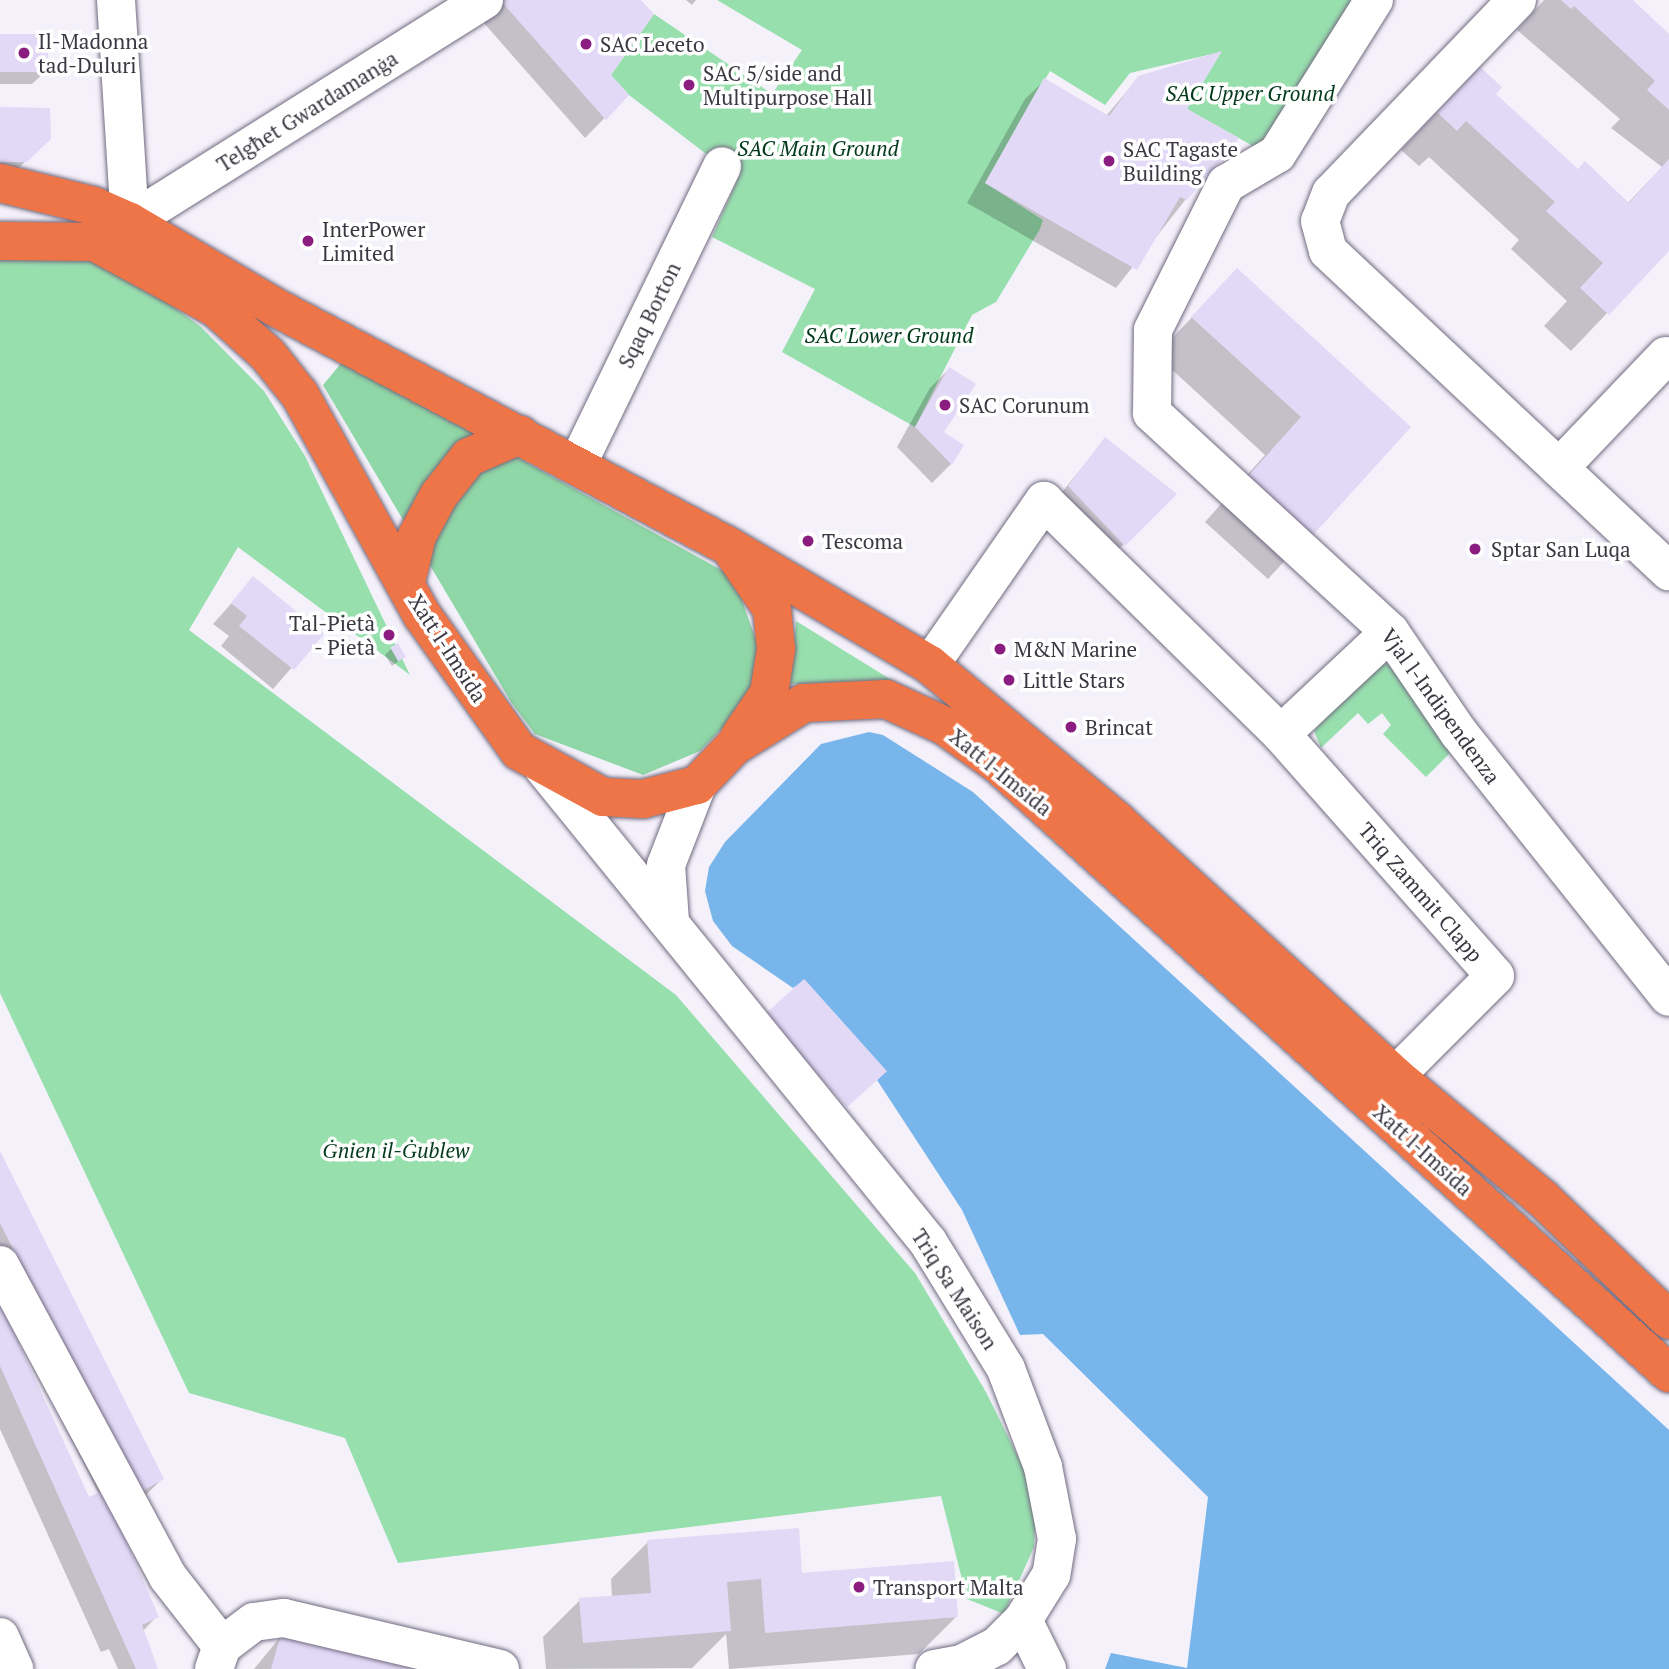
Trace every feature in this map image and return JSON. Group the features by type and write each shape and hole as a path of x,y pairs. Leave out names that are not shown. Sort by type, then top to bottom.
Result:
{"highway":[{"name":"Xatt l-Imsida","path":"0,183 94,206 130,222 273,306 730,547 930,665 1117,821 1395,1076 1542,1198 1669,1320"},
{"name":"Xatt l-Imsida","path":"0,241 95,242 216,308 268,355 300,395 422,615 519,751 542,766 603,797 643,799 697,785 734,746 804,703 886,699 945,726 999,765 1669,1373"},
{"path":"406,582 417,536 439,495 469,457 520,435"},
{"path":"730,547 772,609 776,649 769,693 734,746"}],"street":[{"path":"116,0 130,222"},
{"name":"Telgħet Gwardamanġa","path":"130,222 432,13 484,0"},
{"name":"Vjal l-Indipendenza","path":"1374,0 1277,155 1226,184 1153,330 1152,413 1391,632 1459,733 1669,997"},
{"path":"1517,0 1331,193 1321,220 1328,251 1669,571"},
{"name":"Sqaq Borton","path":"577,466 722,166"},
{"path":"1559,468 1666,356"},
{"name":"Triq Zammit Clapp","path":"930,665 1044,501 1281,734 1495,976 1395,1076"},
{"path":"1281,734 1391,632"},
{"name":"Triq Sa Maison","path":"542,766 670,921 739,1013 928,1242 1006,1369 1043,1466 1057,1539 1051,1574 1023,1620 997,1646 962,1664 934,1669"},
{"path":"670,921 666,865 697,785"},
{"path":"0,1265 168,1577 218,1658 254,1622 284,1618 500,1669"},
{"path":"1023,1620 1047,1669"},
{"path":"0,1637 14,1669"}],"green space":[{"path":"717,0 1352,0 1262,151 1187,109 1221,52 1130,73 1105,105 1050,71 985,183 1043,220 1040,229 996,302 972,315 915,427 782,352 815,289 712,237 740,174 722,166 629,95 611,75 654,14 772,94 802,50"},
{"name":"Ġnien il-Ġublew","path":"106,257 201,327 264,391 305,456 410,675 238,547 189,630 676,995 915,1273 986,1392 1037,1495 1034,1547 1004,1614 967,1599 941,1496 398,1563 345,1438 189,1393 0,993 0,260"},
{"path":"343,361 734,577 759,649 754,685 735,715 700,751 643,775 535,734 511,702 323,385"},
{"path":"796,621 924,700 857,683 790,684"},
{"path":"1390,664 1453,750 1426,777 1383,734 1391,725 1382,713 1368,724 1358,713 1321,748 1314,731 1376,665"}],"water":[{"path":"869,732 883,735 973,792 1669,1430 1669,1669 1105,1669 1111,1653 1187,1668 1208,1497 1043,1334 1020,1335 962,1210 877,1080 886,1071 805,980 793,988 732,946 713,921 705,891 709,867 725,842 821,744"}],"building":[{"name":"SAC Leceto","path":"500,0 641,0 654,14 611,75 629,95 606,120"},
{"path":"1561,0 1633,0 1669,34 1669,110 1647,90 1655,81 1574,6 1571,9"},
{"name":"Il-Madonna tad-Duluri","path":"0,34 48,34 48,72 0,72"},
{"name":"SAC Tagaste Building","path":"1222,51 1187,109 1239,138 1187,200 1180,197 1137,270 985,183 1044,78 1109,116 1138,76"},
{"path":"1479,66 1502,87 1496,94 1578,169 1585,161 1629,203 1669,159 1669,251 1609,315 1580,288 1603,263 1546,211 1555,202 1466,121 1457,131 1437,112"},
{"path":"0,107 50,108 51,139 27,162 0,162"},
{"path":"1237,268 1411,427 1306,543 1241,484 1301,417 1191,317"},
{"name":"SAC Corunum","path":"949,367 976,384 944,432 964,445 952,465 915,427"},
{"path":"1105,437 1177,494 1125,546 1068,486"},
{"path":"253,576 324,634 294,670 239,626 247,616 231,603"},
{"path":"398,643 406,657 398,661 390,648"},
{"path":"804,979 887,1071 847,1107 764,1015"},
{"path":"0,1151 164,1479 137,1494 0,1223"},
{"path":"0,1302 89,1497 104,1490 159,1617 142,1625 158,1669 136,1669 0,1366"},
{"name":"Transport Malta","path":"799,1528 802,1573 954,1561 958,1617 765,1633 761,1579 727,1582 731,1631 583,1643 579,1598 651,1593 647,1540"},
{"path":"281,1634 454,1669 271,1669"}],"place":[{"name":"SAC Leceto","path":"586,44"},
{"name":"Il-Madonna tad-Duluri","path":"24,53"},
{"name":"SAC 5/side and Multipurpose Hall","path":"689,85"},
{"name":"SAC Tagaste Building","path":"1109,161"},
{"name":"InterPower Limited","path":"308,241"},
{"name":"SAC Corunum","path":"945,405"},
{"name":"Tescoma","path":"808,541"},
{"name":"Sptar San Luqa","path":"1475,549"},
{"name":"Tal-Pietà - Pietà","path":"389,635"},
{"name":"M&N Marine","path":"1000,649"},
{"name":"Little Stars","path":"1009,680"},
{"name":"Brincat","path":"1071,727"},
{"name":"Transport Malta","path":"859,1587"}],"park label":[{"name":"SAC Upper Ground","path":"1250,93"},
{"name":"SAC Main Ground","path":"818,148"},
{"name":"SAC Lower Ground","path":"889,335"}]}
